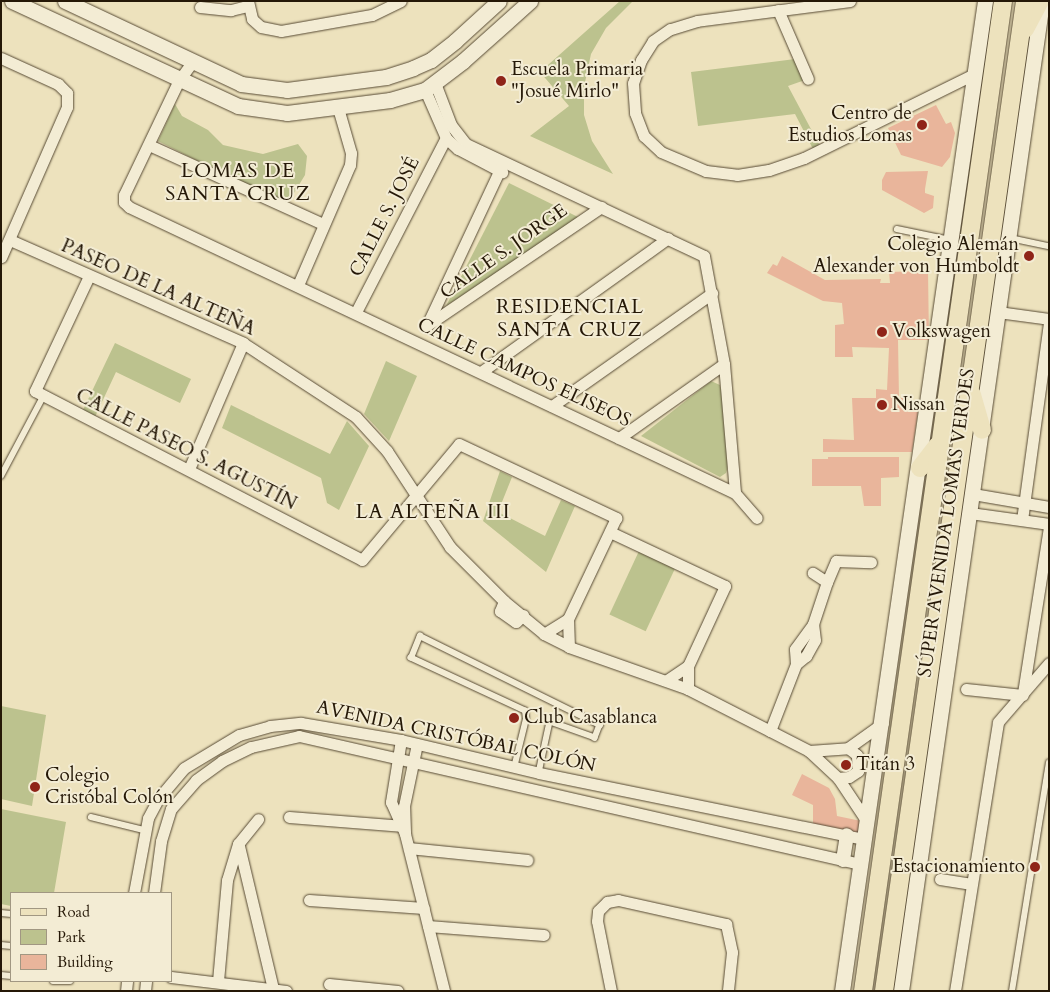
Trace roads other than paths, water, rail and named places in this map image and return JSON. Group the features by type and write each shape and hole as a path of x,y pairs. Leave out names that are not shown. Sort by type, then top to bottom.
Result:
{"main road":[{"path":"12,1 238,106 260,112 287,114 390,100 430,86 530,1"},
{"path":"65,1 241,84 287,90 386,77 430,60 499,1"},
{"name":"SÚPER AVENIDA LOMAS VERDES","path":"842,991 920,468 950,240 985,1"},
{"name":"SÚPER AVENIDA LOMAS VERDES","path":"863,991 938,445 1003,1"},
{"name":"SÚPER AVENIDA LOMAS VERDES","path":"884,991 1024,1"},
{"path":"1019,40 1041,1"},
{"name":"SÚPER AVENIDA LOMAS VERDES","path":"901,991 973,494 1041,1"},
{"path":"970,387 982,430"},
{"path":"920,468 938,445"}],"street":[{"path":"200,8 215,11 247,4 252,19 261,27 281,31 372,15 401,1"},
{"path":"850,1 697,21 670,29 653,41 641,60 633,83 635,112 644,136 660,152 706,171 737,175 769,170 804,158 974,74"},
{"path":"778,10 808,78"},
{"path":"1,58 58,84 67,93 67,107 1,257"},
{"name":"CALLE CAMPOS ELISEOS","path":"193,62 179,80 124,195 124,202 129,207 356,312 735,493 757,518"},
{"path":"430,86 446,138 458,149 664,240 708,265 724,364 735,493"},
{"path":"430,86 458,135 466,144 502,167"},
{"path":"298,285 350,165 351,153 338,108"},
{"name":"CALLE S. JOSÉ","path":"356,312 446,138"},
{"path":"149,145 323,224"},
{"path":"418,342 502,167"},
{"name":"CALLE S. JORGE","path":"426,326 597,209"},
{"name":"PASEO DE LA ALTEÑA","path":"10,240 243,343 356,417 387,451 416,498 450,547 504,601 544,634 568,646 688,689 809,751 838,778 866,820"},
{"path":"481,372 664,240"},
{"path":"43,396 34,391 89,276"},
{"path":"552,406 712,293"},
{"path":"998,312 1049,320"},
{"path":"1022,520 1049,323"},
{"path":"189,469 243,343"},
{"path":"619,438 724,364"},
{"name":"CALLE PASEO S. AGUSTÍN","path":"43,396 189,469 362,560 416,498"},
{"path":"416,498 459,444 616,518 568,619 568,646"},
{"path":"973,494 1049,507"},
{"path":"970,514 1022,520 1049,526 1022,695"},
{"path":"610,532 725,586 688,666 688,689"},
{"path":"770,731 796,664 795,649 813,624 836,561 871,562"},
{"path":"813,573 828,582"},
{"path":"544,634 568,619"},
{"path":"955,991 998,722 1049,663"},
{"path":"667,680 688,666"},
{"path":"966,689 1022,695"},
{"name":"AVENIDA CRISTÓBAL COLÓN","path":"134,892 144,830 158,799 184,768 239,736 270,726 301,723 401,740 514,768 864,839"},
{"path":"809,751 848,748 882,723"},
{"name":"AVENIDA CRISTÓBAL COLÓN","path":"154,892 161,841 171,809 196,780 222,760 251,747 299,736 860,864"},
{"path":"401,740 391,802 404,829"},
{"path":"417,744 404,806 404,829 444,991"},
{"path":"838,778 849,777 858,771 860,765 857,755 848,748"},
{"path":"289,817 404,829"},
{"path":"218,981 227,880 238,844 258,819"},
{"path":"843,860 848,835"},
{"path":"238,844 273,989"},
{"path":"408,848 527,860"},
{"path":"940,879 972,884"},
{"path":"309,900 424,908"},
{"path":"611,991 597,921 598,911 607,902 618,900 726,924 732,952 728,991"},
{"path":"428,926 544,935"},
{"path":"172,977 218,981 286,991"},
{"path":"329,984 398,991"}],"lane":[{"path":"897,229 950,240"},
{"path":"1008,238 1049,246"},
{"path":"1,476 43,396"},
{"path":"514,768 526,719 525,711 411,658 420,636 600,724 595,738 550,722 538,773"},
{"path":"1012,991 1049,762"},
{"path":"91,817 144,830"}],"place":[{"name":"Escuela Primaria \"Josué Mirlo\"","path":"501,81"},
{"name":"Centro de Estudios Lomas","path":"922,125"},
{"name":"Colegio Alemán Alexander von Humboldt","path":"1029,256"},
{"name":"Volkswagen","path":"882,332"},
{"name":"Nissan","path":"882,405"},
{"name":"Club Casablanca","path":"514,718"},
{"name":"Titán 3","path":"846,765"},
{"name":"Colegio Cristóbal Colón","path":"35,787"},
{"name":"Estacionamiento","path":"1035,867"}],"district":[{"name":"LOMAS DE SANTA CRUZ","path":"238,182"},
{"name":"RESIDENCIAL SANTA CRUZ","path":"570,318"},
{"name":"LA ALTEÑA III","path":"433,511"}]}
